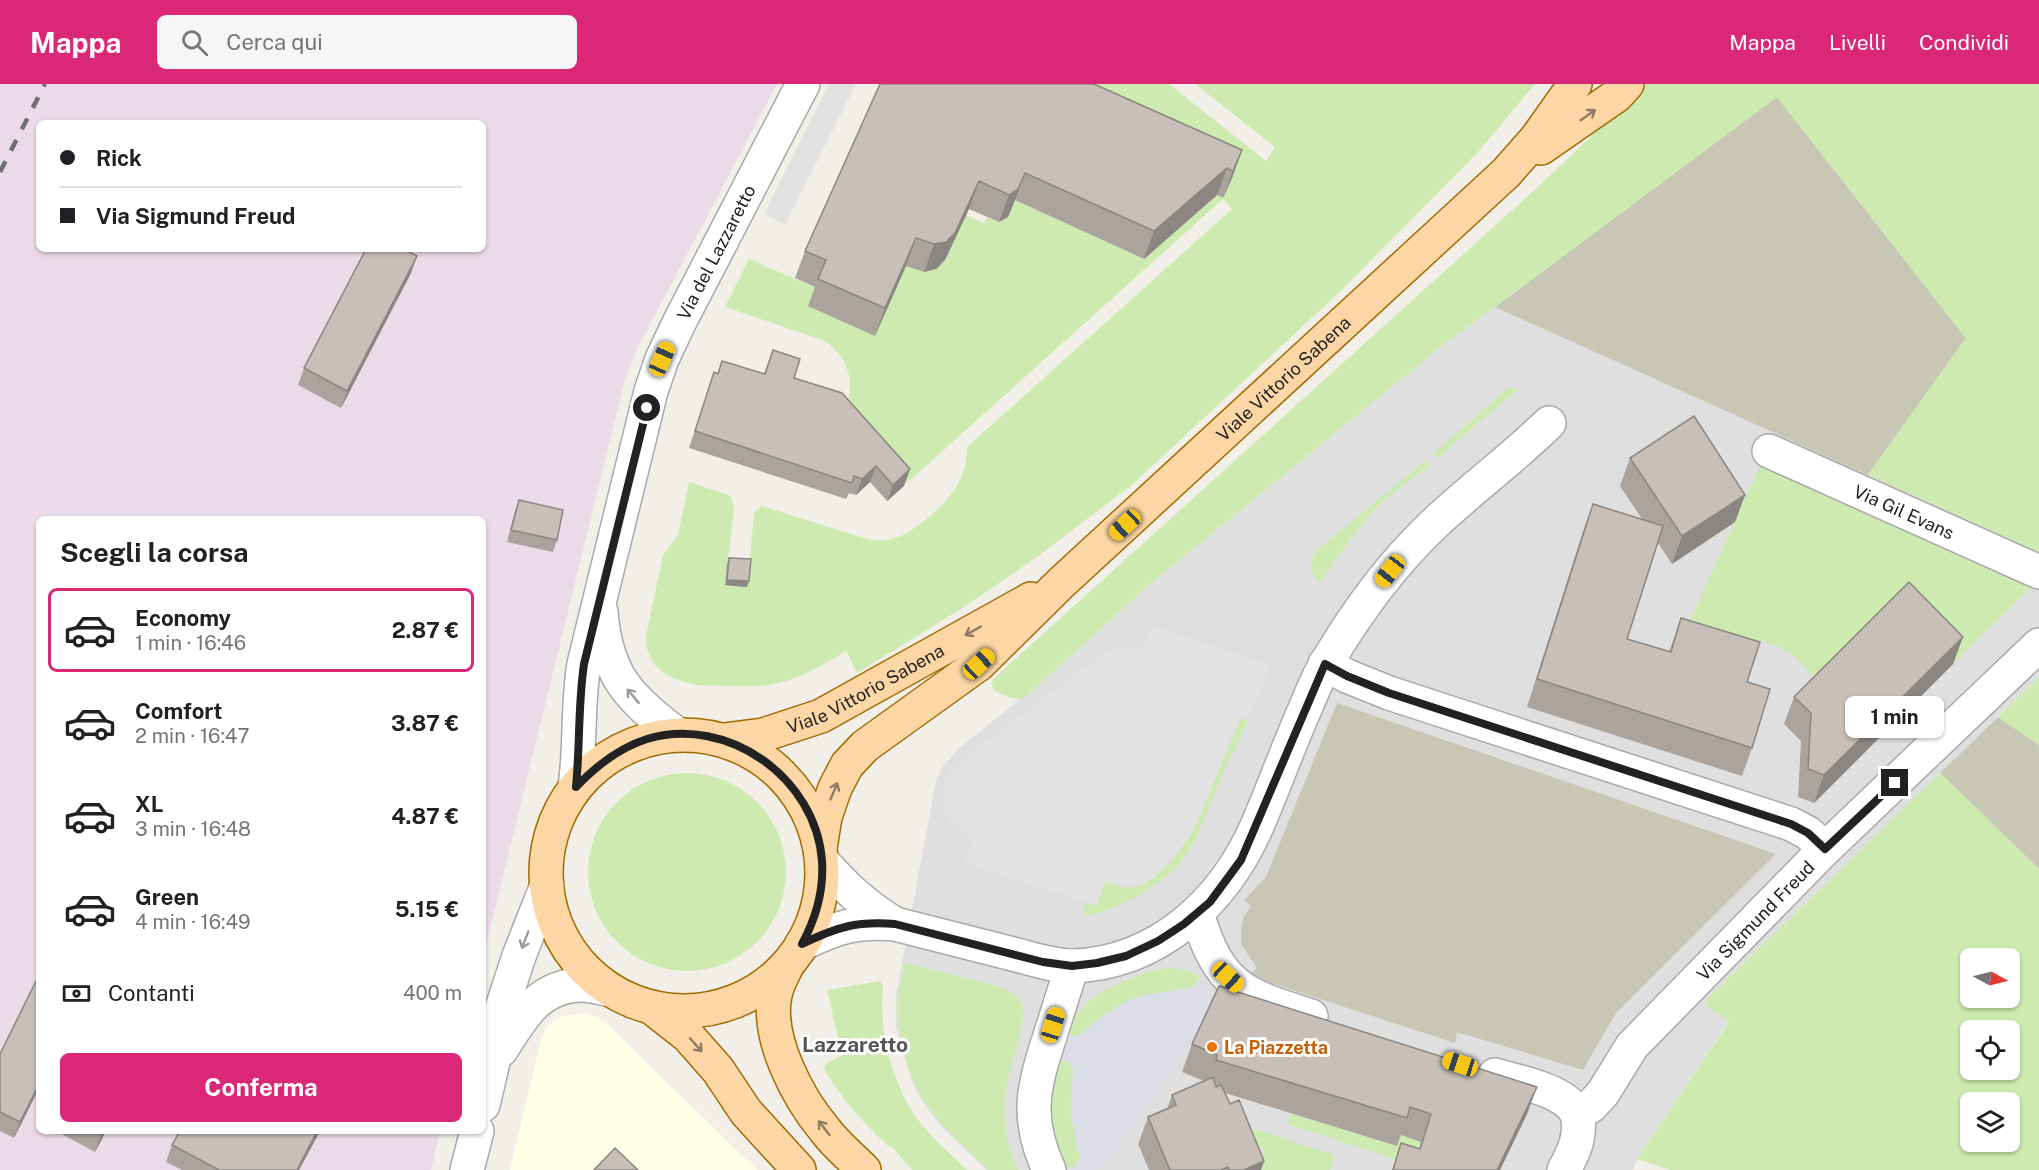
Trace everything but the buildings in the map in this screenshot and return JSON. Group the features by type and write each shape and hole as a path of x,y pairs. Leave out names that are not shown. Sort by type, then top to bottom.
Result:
{"main road":[{"name":"Viale Vittorio Sabena","path":"821,854 825,817 830,801 847,765 865,746 979,664 1062,583 1506,173 1536,140 1575,84"},
{"name":"Viale Vittorio Sabena","path":"1506,173 1616,96 1627,84"},
{"name":"Viale Vittorio Sabena","path":"724,740 763,735 821,716 1062,583"},
{"path":"795,955 769,982 748,996 725,1005 700,1010 684,1011 651,1007 629,1000 610,990 590,974 569,948 560,934 551,910 547,885 547,859 552,833 562,809 576,787 596,766 621,750 648,739 677,734 724,740 762,758 783,775 800,797 808,813 821,854 822,882 819,904 812,925 795,955 777,986 774,998 775,1027 779,1049 793,1082 824,1130 864,1170"},
{"path":"651,1007 688,1036 718,1070 746,1112 799,1170"}],"street":[{"name":"Via del Lazzaretto","path":"576,787 579,757 580,686 588,639 600,601 651,391 662,359 693,295 802,84"},
{"path":"795,955 837,928 873,922 895,924 1043,962 1072,966 1126,956 1158,941 1210,902 1241,860 1325,664 1361,610 1401,558 1433,525 1549,423"},
{"name":"Via Gil Evans","path":"1769,451 2039,572"},
{"name":"Via del Lazzaretto","path":"600,601 605,644 617,676 640,705 677,734"},
{"name":"Via Sigmund Freud","path":"1577,1114 1591,1106 1603,1093 1632,1046 1825,849 2039,645"},
{"path":"1325,664 1347,676 1389,693 1791,824 1808,833 1825,849"},
{"path":"821,854 840,881 863,903 895,924"},
{"path":"486,1093 494,1062 502,1008 512,974 547,885"},
{"path":"1197,913 1206,943 1215,960 1243,991 1271,1003 1335,1024"},
{"path":"1049,1170 1039,1148 1034,1120 1034,1098 1037,1076 1072,966"},
{"path":"494,1062 528,1008 540,999 564,988 582,985 610,990"},
{"path":"1472,1067 1562,1098 1574,1107 1580,1124 1577,1143 1564,1170"},
{"path":"467,1170 476,1134"}],"shaded area":[{"path":"0,84 777,84 637,349 625,379 486,946 486,516 36,516 36,1134 439,1134 431,1170 0,1170"},
{"path":"829,84 856,84 785,225 764,214"},
{"path":"1777,97 1869,475 2039,552 2039,677 1703,1003 1729,1021 1637,1159 1633,1170 986,1170 942,1127 916,1091 896,1027 896,996 936,780 943,766 960,747 1042,682 1149,585 1438,349"},
{"path":"1777,97 1966,338 1868,475 1495,307"},
{"path":"1152,625 1271,665 1248,720 1243,718 1239,720 1197,823 1188,839 1155,877 1141,886 1124,887 1105,882 1097,906 965,863 972,838 951,823 942,797 944,781 949,772 965,756 1112,648 1126,646 1143,650"},
{"path":"1337,703 1776,854 1616,1013 1583,1070 1457,1032 1455,1043 1271,983 1251,973 1257,968 1241,944 1243,918 1251,906 1244,900 1266,877"},
{"path":"1998,717 2039,745 2039,869 1940,773"},
{"path":"1200,980 1220,1002 1211,1007 1181,1056 1114,1152 1094,1170 1072,1170 1080,1158 1071,1117 1073,1070 1069,1061 1062,1060 1070,1035 1080,1035 1105,1014 1129,1000 1150,994 1188,989"},
{"path":"587,1013 604,1021 757,1170 510,1170 541,1040 547,1025 561,1016"}],"green space":[{"path":"1022,84 1169,84 1266,161 1275,147 1195,84 1535,84 1479,151 1342,290 1133,484 1036,558 961,609 857,673 846,651 796,678 766,685 697,685 665,674 651,659 646,636 663,555 678,535 689,482 728,495 732,499 734,509 725,585 747,587 754,515 755,511 762,506 867,539 885,540 903,535 930,516 953,491 960,480 966,462 967,447 1232,209 1223,199 907,483 848,417 849,376 845,363 833,348 822,340 725,307 749,259 816,288 874,336 906,266 927,271 941,265 966,215 984,223 987,217 999,222 1015,200 1144,259 1217,195 1223,198"},
{"path":"1646,84 2039,84 2039,552 1868,475 1966,338 1777,97 1438,349 1149,585 1023,699 1010,698 993,690 992,680 1541,184"},
{"path":"1509,387 1518,389 1439,457 1433,454"},
{"path":"1426,460 1428,467 1398,489 1373,512 1321,582 1317,579 1311,568 1316,551"},
{"path":"1760,466 2031,587 1953,664 1899,610 1823,686 1789,651 1760,640 1748,669 1678,647"},
{"path":"2039,677 2039,745 1998,717"},
{"path":"1243,718 1248,720 1194,843 1181,862 1168,875 1138,896 1097,914 1083,915 1085,902 1097,905 1105,881 1128,888 1138,886 1159,873 1177,853 1197,823 1240,720"},
{"path":"677,773 697,773 725,780 750,795 764,809 779,834 786,862 786,882 779,910 764,935 750,949 716,967 697,971 677,971 649,964 624,949 610,935 592,901 588,882 588,862 595,834 610,809 624,795 658,777"},
{"path":"1940,773 2039,869 2039,1170 1670,1170 1637,1159 1729,1022 1703,1003"},
{"path":"905,963 1001,987 1013,993 1022,1004 1020,1035 1006,1088 1005,1107 1007,1135 1018,1170 988,1170 943,1126 922,1098 910,1071 898,1024 898,995"},
{"path":"1166,968 1184,970 1200,977 1193,987 1163,992 1096,1021 1080,1035 1075,1036 1068,1033 1073,1020 1094,998 1123,981"},
{"path":"881,981 885,1037 899,1086 916,1117 967,1170 912,1170 892,1147 888,1146 853,1110 824,1069 826,1064 842,1055 827,990"},
{"path":"1059,1060 1069,1061 1073,1070 1071,1117 1080,1158 1078,1164 1071,1169 1068,1168 1056,1142 1051,1116 1055,1074"},
{"path":"1291,1113 1396,1146 1400,1135 1421,1142 1413,1165 1288,1124"},
{"path":"1255,1129 1334,1155 1330,1170 1258,1170 1264,1149 1245,1142 1245,1137"}],"railway":[{"path":"0,172 45,84"}],"place":[{"name":"La Piazzetta","path":"1212,1047"}],"district":[{"name":"Lazzaretto","path":"855,1044"}],"route":[{"path":"647,408 600,601 588,639 580,686 579,757 576,787 596,766 621,750 648,739 677,734 724,740 762,758 783,775 800,797 813,822 820,848 822,882 819,904 802,944 837,928 873,922 895,924 1043,962 1072,966 1126,956 1158,941 1184,924 1210,902 1241,860 1325,664 1338,672 1389,693 1791,824 1808,833 1825,849 1895,783"}]}
